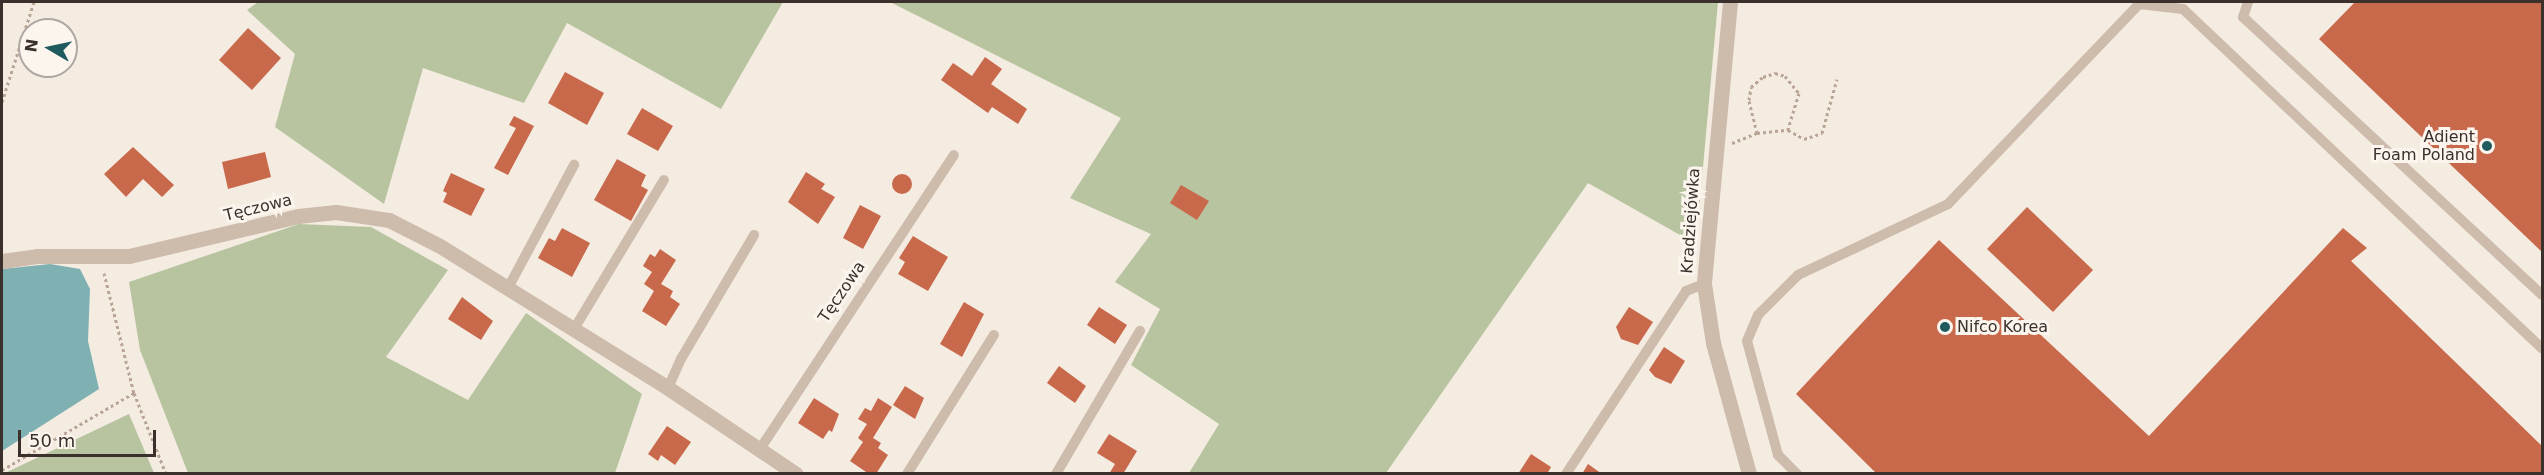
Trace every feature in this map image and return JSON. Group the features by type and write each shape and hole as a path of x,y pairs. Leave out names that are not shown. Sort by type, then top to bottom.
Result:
{"street":[{"name":"Kradziejówka","path":"1730,2 1704,284 1713,342 1749,474"},
{"name":"Tęczowa","path":"2,261 37,256 129,256 298,216 336,212 389,220 508,288 669,388 796,474"}],"lane":[{"path":"2248,2 2243,17 2542,295"},
{"path":"1797,474 1778,455 1747,341 1758,315 1798,275 1948,204 2139,4 2183,9 2542,348"},
{"name":"Tęczowa","path":"760,449 954,155"},
{"path":"508,288 574,165"},
{"path":"574,329 664,180"},
{"path":"669,388 681,359 754,235"},
{"path":"1566,474 1686,291 1704,284"},
{"path":"1056,474 1140,331"},
{"path":"907,474 994,335"}],"path":[{"path":"2,102 34,2"},
{"path":"1757,133 1749,100 1751,87 1763,77 1775,73 1785,76 1799,93 1788,130"},
{"path":"1716,144 1736,143 1757,133 1788,130 1804,139 1822,133 1838,80"},
{"path":"100,257 134,393 166,474"},
{"path":"2,470 134,393"}],"green space":[{"path":"258,2 783,2 721,109 567,23 524,103 423,68 384,204 275,127 295,54 247,10"},
{"path":"890,2 1718,2 1696,244 1588,183 1386,473 1189,473 1219,424 1131,365 1160,309 1115,282 1151,234 1070,198 1121,118"},
{"path":"299,224 371,227 448,270 386,357 468,400 526,313 642,394 615,473 188,473 140,350 129,282"},
{"path":"129,414 154,473 5,473"}],"water":[{"path":"50,264 80,269 90,289 88,341 99,389 2,451 2,269"}],"building":[{"name":"Adient Foam Poland","path":"2355,2 2542,2 2542,252 2319,39"},
{"path":"248,28 281,58 252,90 219,60"},
{"path":"985,57 1002,69 991,84 1027,109 1018,124 992,107 988,113 941,80 953,63 972,76"},
{"path":"565,72 604,93 587,125 548,103"},
{"path":"642,108 673,126 658,151 627,134"},
{"path":"514,116 534,126 508,175 494,168 516,128 509,125"},
{"path":"133,147 174,185 162,197 143,179 126,197 104,174"},
{"path":"265,152 271,177 228,189 222,162"},
{"path":"617,159 646,175 641,186 648,190 631,221 594,200"},
{"path":"806,172 825,184 821,189 835,197 818,224 788,202"},
{"path":"451,173 485,189 471,216 443,202 447,193 443,191"},
{"path":"902,174 909,177 912,184 909,191 902,194 895,191 892,184 895,177"},
{"path":"1181,185 1209,201 1197,220 1170,203"},
{"path":"860,205 881,216 863,249 843,238"},
{"path":"2027,207 2093,270 2053,312 1987,249"},
{"path":"562,228 590,243 572,277 538,258 549,238 555,241"},
{"name":"Nifco Korea","path":"2343,228 2367,248 2351,261 2542,446 2542,474 1877,474 1796,394 1939,240 2149,436"},
{"path":"913,236 948,257 928,291 898,274 905,262 899,258"},
{"path":"660,249 676,260 661,284 673,291 670,297 680,304 666,326 642,311 654,291 644,284 652,272 643,266 650,254 655,257"},
{"path":"462,297 493,321 481,340 448,319"},
{"path":"964,302 984,314 962,357 940,344"},
{"path":"1099,307 1127,325 1115,344 1087,325"},
{"path":"1629,307 1653,322 1638,345 1621,339 1616,327"},
{"path":"1664,347 1685,361 1671,384 1655,377 1649,370"},
{"path":"1059,366 1086,386 1075,403 1047,383"},
{"path":"905,386 924,398 915,419 893,405"},
{"path":"814,398 839,414 832,432 829,430 823,439 798,423"},
{"path":"878,398 892,407 873,438 881,443 878,448 888,455 876,474 869,474 850,461 863,442 858,438 867,424 858,419 865,408 871,411"},
{"path":"667,426 691,442 675,465 661,455 658,461 648,454"},
{"path":"1109,434 1137,451 1123,474 1109,474 1115,464 1097,453"},
{"path":"1531,454 1551,467 1547,474 1518,474"},
{"path":"1588,464 1602,474 1582,474"}],"place":[{"name":"Adient Foam Poland","path":"2487,146"},
{"name":"Nifco Korea","path":"1945,327"}]}
